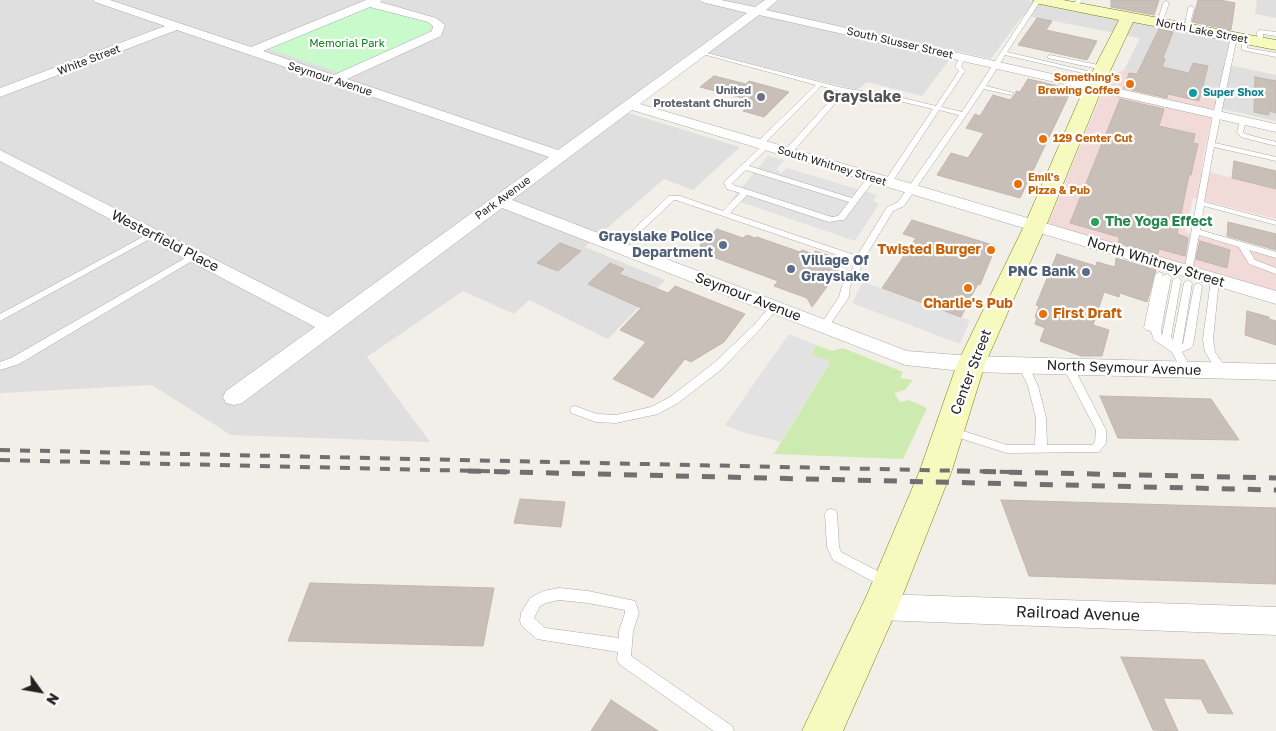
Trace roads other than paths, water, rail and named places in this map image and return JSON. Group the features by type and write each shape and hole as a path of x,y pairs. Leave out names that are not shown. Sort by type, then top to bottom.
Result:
{"street":[{"name":"Seymour Avenue","path":"99,0 561,156"},
{"name":"South Slusser Street","path":"706,0 995,64 1099,76 1216,115 1276,128"},
{"name":"Park Avenue","path":"234,396 772,0"},
{"name":"North Lake Street","path":"1039,0 1077,3 1128,17 1276,45"},
{"path":"251,52 372,1 432,20 439,25 437,32 334,80"},
{"name":"Center Street","path":"822,731 884,595 939,464 972,364 1035,226 1099,76 1128,17"},
{"name":"White Street","path":"0,93 177,26"},
{"name":"South Whitney Street","path":"630,105 1035,226"},
{"name":"Westerfield Place","path":"0,155 330,326"},
{"name":"Seymour Avenue","path":"500,201 905,358 972,364"},
{"name":"North Whitney Street","path":"1035,226 1179,279 1215,280 1276,298"},
{"name":"North Seymour Avenue","path":"972,364 1276,372"},
{"name":"Railroad Avenue","path":"884,595 1276,621"}],"lane":[{"path":"824,327 844,297 846,286 856,270 859,260 890,209 901,204 1039,0"},
{"path":"1159,23 1166,3"},
{"path":"1186,28 1191,8"},
{"path":"1187,370 1176,350 1166,338 1179,279 1196,232 1216,115 1246,39 1260,32 1276,34"},
{"path":"1246,39 1244,49 1276,55"},
{"path":"1005,50 1099,76"},
{"path":"701,52 843,90 899,99 963,114"},
{"path":"888,182 962,71 958,66 963,57"},
{"path":"820,84 728,184 745,192 832,220 841,218 872,178"},
{"path":"982,86 1011,93"},
{"path":"788,152 843,90"},
{"path":"1243,121 1240,132 1243,136 1276,144"},
{"path":"1211,144 1276,159"},
{"path":"744,167 854,201"},
{"path":"725,214 745,192"},
{"path":"619,247 672,198 677,198 859,260"},
{"path":"1201,203 1276,223"},
{"path":"1196,232 1276,255"},
{"path":"0,318 153,235"},
{"path":"1242,245 1252,262 1276,271"},
{"path":"0,366 15,361 194,256"},
{"path":"1179,279 1188,346 1176,350 1152,339 1149,329 1179,279"},
{"path":"1215,280 1208,339 1210,352 1223,371"},
{"path":"574,410 596,418 616,419 654,411 674,400 718,366 758,327 774,307"},
{"path":"1023,365 1033,386 1040,418 1041,449"},
{"path":"950,431 1007,449 1095,449 1100,443 1101,430 1068,367"},
{"path":"831,514 834,547 837,556 848,563 884,595"},
{"path":"625,646 542,634 527,621 528,613 535,602 543,597 559,594 630,605 632,613 626,632 625,646 624,659 727,731"}],"railway":[{"path":"0,450 1014,472"},
{"path":"0,460 521,472"},
{"path":"468,471 1276,490"},
{"path":"957,471 1276,478"}],"place":[{"name":"Something's Brewing Coffee","path":"1130,84"},
{"name":"Super Shox","path":"1193,93"},
{"name":"United Protestant Church","path":"761,97"},
{"name":"129 Center Cut","path":"1043,139"},
{"name":"Emil's Pizza & Pub","path":"1018,184"},
{"name":"The Yoga Effect","path":"1095,222"},
{"name":"Grayslake Police Department","path":"723,245"},
{"name":"Twisted Burger","path":"991,250"},
{"name":"Village Of Grayslake","path":"791,269"},
{"name":"PNC Bank","path":"1086,272"},
{"name":"Charlie's Pub","path":"968,288"},
{"name":"First Draft","path":"1043,314"}],"district":[{"name":"Grayslake","path":"862,97"}],"park label":[{"name":"Memorial Park","path":"347,44"}]}
